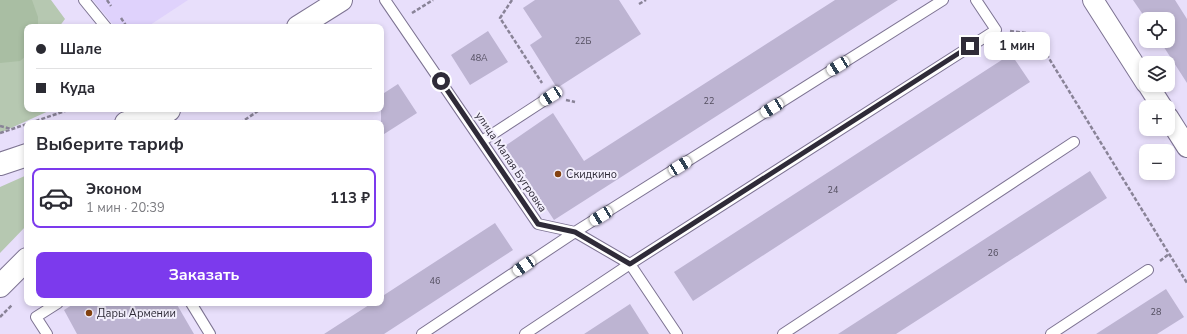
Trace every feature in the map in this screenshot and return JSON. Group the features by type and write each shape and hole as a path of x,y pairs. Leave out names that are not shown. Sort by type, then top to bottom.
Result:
{"main road":[{"path":"303,24 341,0"},
{"path":"138,120 166,113"},
{"path":"0,164 24,156"},
{"path":"0,286 24,262"}],"street":[{"path":"1093,0 1139,72"},
{"path":"1175,128 1187,146"}],"lane":[{"path":"84,0 104,24"},
{"name":"улица Малая Бугровка","path":"385,0 538,224 575,232 630,264 677,334"},
{"path":"422,334 575,232 943,0"},
{"path":"525,334 630,264 996,30 976,0"},
{"path":"482,141 551,96"},
{"path":"784,334 1074,142"},
{"path":"1051,334 1148,270"},
{"path":"47,334 36,317 53,306"},
{"path":"193,306 210,334"}],"path":[{"path":"512,0 500,18 551,96"},
{"path":"639,4 646,0"},
{"path":"996,30 1034,34 1187,283"},
{"path":"37,120 62,112"},
{"path":"244,120 256,112"},
{"path":"0,133 24,124"},
{"path":"0,126 12,129"}],"shaded area":[{"path":"93,0 188,0 152,24 113,24"}],"green space":[{"path":"0,0 51,0 65,19 61,24 24,24 24,112 46,112 29,120 24,120 24,122 0,133"},
{"path":"0,0 32,0 38,17 38,24 24,24 24,58 20,61 0,63"},
{"path":"24,176 24,228 0,253 0,187"}],"building":[{"path":"535,0 619,0 641,34 557,88 530,45 542,37 523,8"},
{"path":"835,0 898,0 554,220 505,146 553,113 584,161"},
{"path":"1133,0 1175,0 1187,19 1187,83 1175,64 1175,56 1170,56 1164,48 1175,48 1175,12 1141,12"},
{"path":"488,31 508,62 470,85 451,55"},
{"path":"1011,54 1030,82 693,301 674,272"},
{"path":"398,84 417,113 384,134 384,120 381,120 381,112 384,112 384,93"},
{"path":"1090,171 1107,198 896,334 838,334"},
{"path":"495,223 513,250 384,334 324,334 367,306 384,306 384,295"},
{"path":"1166,289 1184,317 1157,334 1096,334"},
{"path":"630,304 649,334 584,334"},
{"path":"70,306 178,306 194,334 77,334 64,310"}],"place":[{"name":"Скидкино","path":"558,174"},
{"name":"Дары Армении","path":"89,313"}],"route":[{"path":"441,81 538,224 575,232 630,264 970,46"}]}
